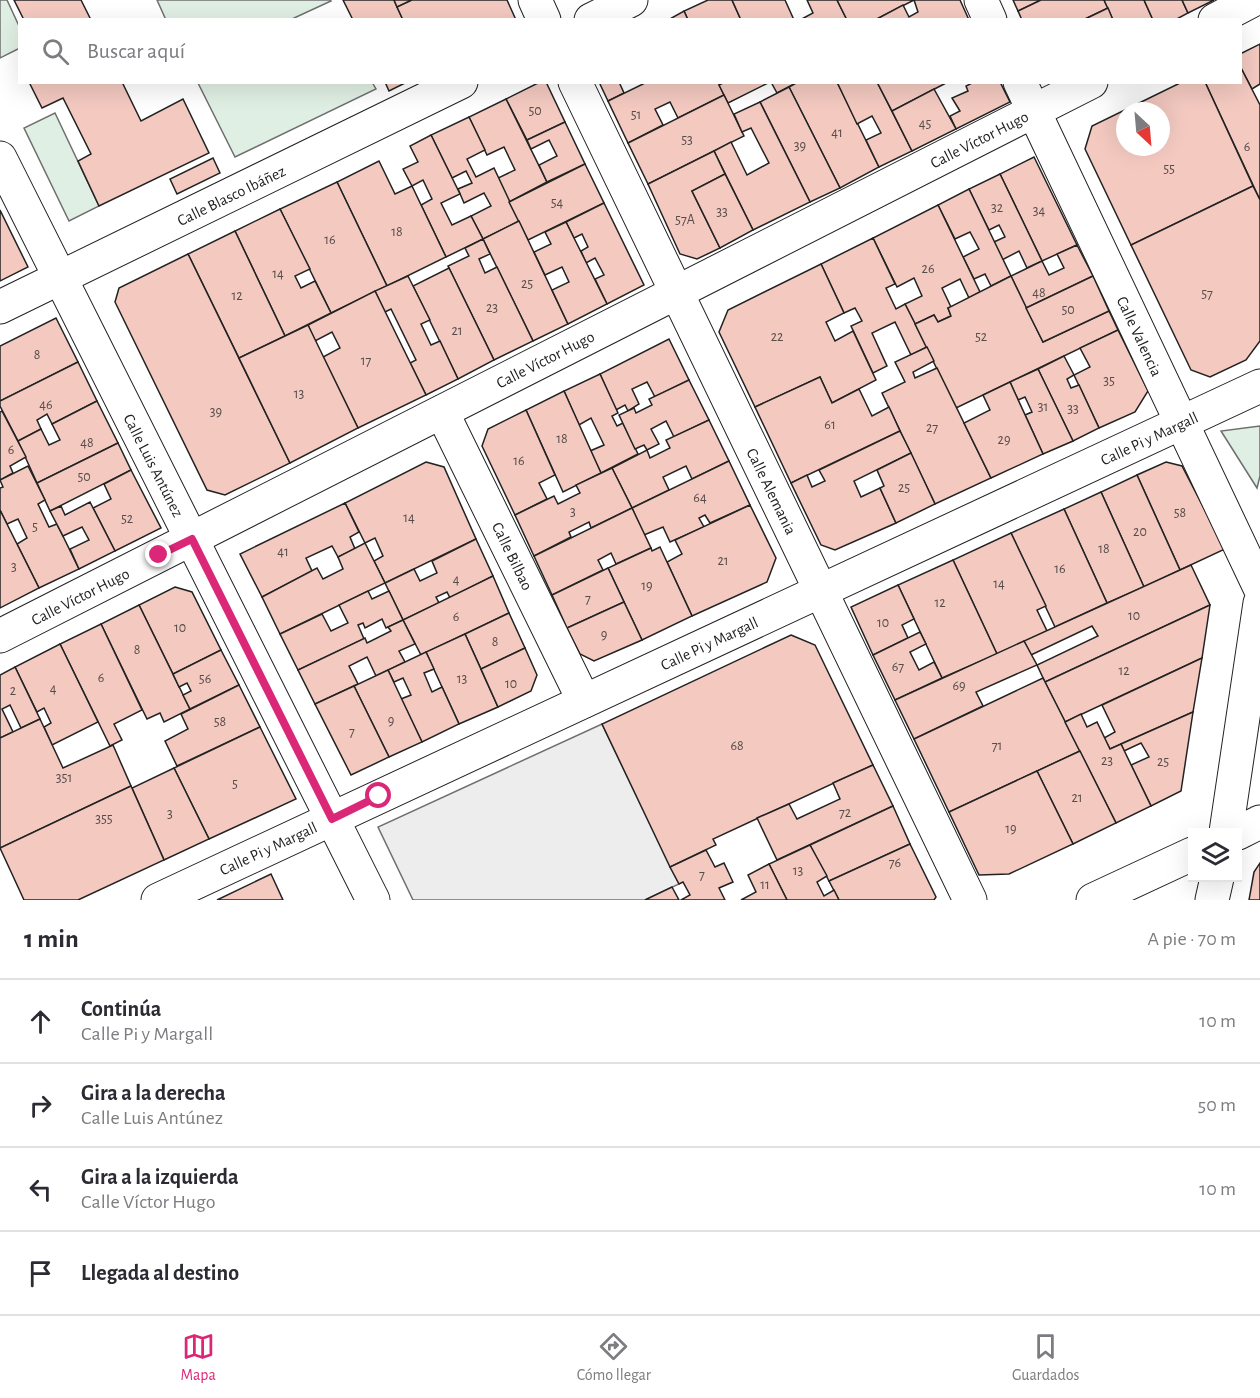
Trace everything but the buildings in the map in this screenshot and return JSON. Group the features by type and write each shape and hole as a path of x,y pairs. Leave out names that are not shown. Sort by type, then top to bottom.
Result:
{"street":[{"path":"535,0 543,18"},
{"path":"595,18 631,0"},
{"path":"981,0 989,18"},
{"path":"1219,18 1253,0"},
{"name":"Calle Blasco Ibáñez","path":"0,307 457,84"},
{"name":"Calle Alemania","path":"576,84 970,900"},
{"name":"Calle Víctor Hugo","path":"0,636 676,293 1027,97 1082,84"},
{"name":"Calle Valencia","path":"1027,97 1260,588"},
{"name":"Calle Luis Antúnez","path":"0,158 373,900"},
{"name":"Calle Pi y Margall","path":"158,900 1260,386"},
{"name":"Calle Bilbao","path":"442,412 584,701"},
{"path":"1228,828 1253,708 1260,603"},
{"path":"1242,831 1260,822"},
{"path":"1093,900 1188,856"},
{"path":"1212,900 1216,882"}],"green space":[{"path":"0,0 7,0 18,24 18,49 0,58"},
{"path":"157,0 331,1 294,18 165,18"},
{"path":"198,84 373,84 376,89 235,157"},
{"path":"55,113 99,206 69,221 24,128"},
{"path":"1260,426 1260,476 1257,488 1221,431"}],"shaded area":[{"path":"602,724 679,884 645,900 413,900 378,827"}],"route":[{"path":"159,555 192,539 332,819 379,796"}]}
